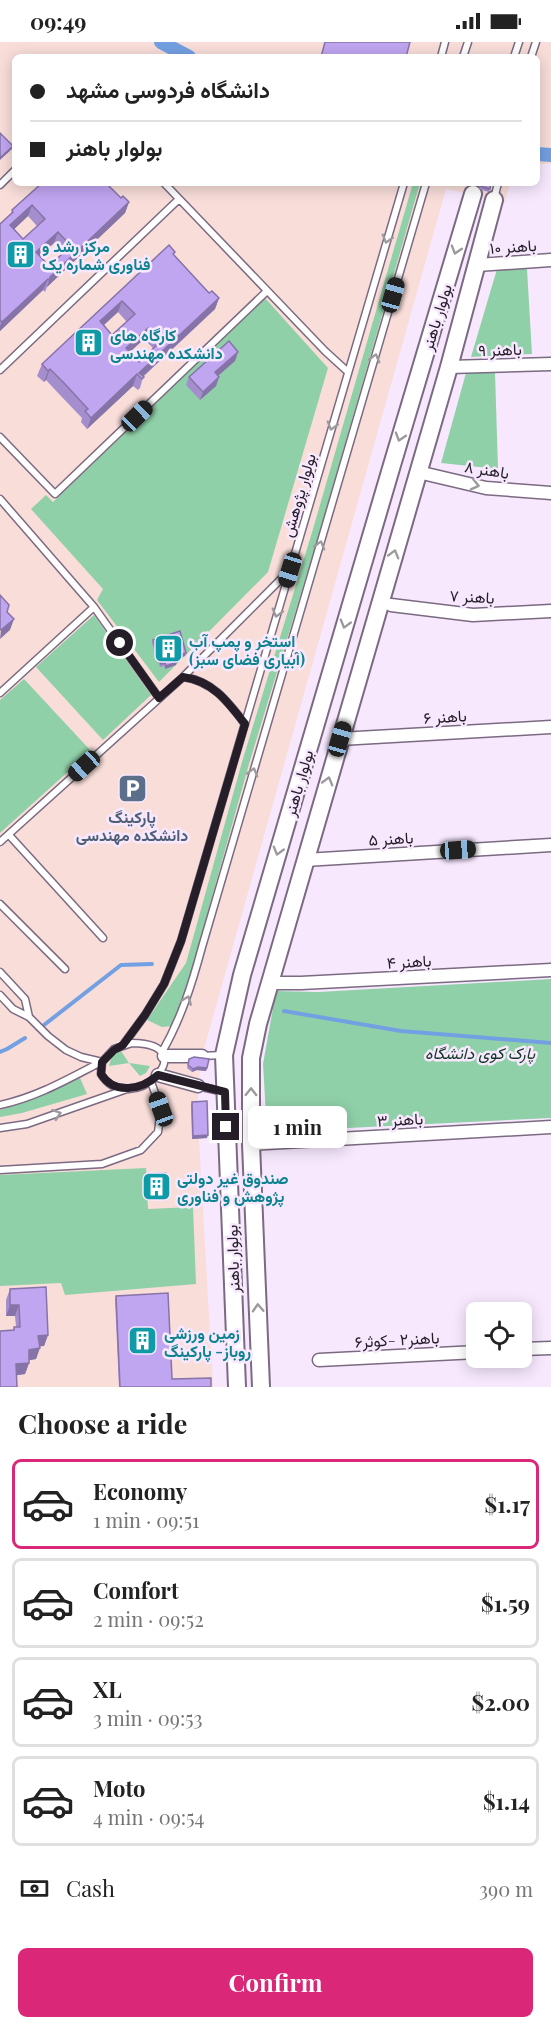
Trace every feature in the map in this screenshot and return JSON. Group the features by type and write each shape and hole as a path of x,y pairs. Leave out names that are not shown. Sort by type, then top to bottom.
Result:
{"street":[{"path":"473,194 493,206"},
{"name":"بولوار باهنر","path":"237,1387 224,1055 242,975 473,194"},
{"name":"بولوار باهنر","path":"261,1387 250,1144 251,1058 268,983 449,367 493,206"},
{"name":"باهنر ۱۰","path":"477,265 551,260"},
{"name":"باهنر ۹","path":"449,367 551,364"},
{"name":"باهنر ۸","path":"418,472 486,488 551,493"},
{"name":"باهنر ۷","path":"391,605 473,615 551,611"},
{"path":"330,676 356,683"},
{"name":"باهنر ۶","path":"340,739 551,727"},
{"name":"باهنر ۵","path":"304,860 551,845"},
{"name":"باهنر ۴","path":"268,983 551,970"},
{"path":"163,1054 202,1056"},
{"path":"155,1079 198,1086"},
{"name":"باهنر ۳","path":"250,1144 551,1127"},
{"path":"532,1349 551,1348"},
{"name":"باهنر۲ -کوثر۶","path":"319,1360 466,1353"}],"lane":[{"path":"0,185 12,173"},
{"path":"167,186 325,351 348,372"},
{"name":"بولوار پژوهش","path":"123,1045 164,984 181,941 403,186"},
{"path":"0,1128 27,1124 155,1079 163,1066 163,1054 190,993 208,924 425,186"},
{"path":"493,206 497,186"},
{"path":"0,370 179,199"},
{"path":"0,437 55,494 267,291"},
{"path":"0,499 94,607 159,698"},
{"path":"0,842 183,677 290,570"},
{"path":"0,693 94,607"},
{"path":"183,677 209,685 228,701 245,724"},
{"path":"9,835 103,938"},
{"path":"0,904 65,969"},
{"path":"0,972 25,999 29,1017"},
{"path":"0,995 13,1009 29,1017 66,1050 81,1057 102,1062"},
{"path":"0,1105 50,1089 102,1062 123,1045 146,1043 155,1046 163,1054"},
{"path":"202,1056 224,1055"},
{"path":"102,1062 101,1074 104,1079 110,1084 128,1089"},
{"path":"0,1170 102,1164 141,1150 158,1132 161,1109 155,1079"},
{"path":"198,1086 225,1092"}],"shaded area":[{"path":"0,42 551,42 551,164 540,164 540,54 12,54 12,186 509,186 505,202 446,189 202,1056 198,1086 198,1122 213,1387 0,1387"}],"green space":[{"path":"412,186 419,186 320,531 249,764 193,965 173,1026 162,1027 147,1020 186,963 242,762 313,529"},
{"path":"497,269 527,269 532,354 471,357"},
{"path":"265,298 328,368 268,572 159,682 97,600 103,589 31,509 46,495 53,502"},
{"path":"495,372 498,469 441,463 466,373"},
{"path":"94,615 151,695 103,740 36,667"},
{"path":"24,679 91,751 0,833 0,700"},
{"name":"پارک کوی دانشگاه","path":"551,979 551,1118 267,1132 263,1064 276,991 318,992"},
{"path":"121,1051 129,1063 109,1066 112,1056"},
{"path":"129,1063 150,1066 146,1073 140,1076"},
{"path":"80,1078 87,1094 0,1117 0,1110 37,1098"},
{"path":"146,1168 148,1209 193,1207 196,1284 65,1295 61,1283 0,1286 0,1175"}],"building":[{"path":"325,42 410,42 407,54 322,54"},
{"path":"0,133 12,147 0,158"},
{"name":"مرکز رشد و فناوری شماره یک","path":"39,186 109,186 121,198 123,196 129,202 50,277 50,281 48,279 2,322 0,320 0,224 13,212 12,210","holes":["32,205 45,219 23,239 10,225","58,232 71,246 49,266 36,252"]},
{"name":"کارگاه های دانشکده مهندسی","path":"169,245 175,252 173,254 209,293 212,291 219,298 139,373 144,377 142,379 137,374 91,418 85,411 88,409 50,369 48,371 42,364","holes":["122,301 135,314 112,335 100,321","148,328 161,341 139,362 126,348"]},
{"path":"229,341 238,352 215,372 219,377 203,392 189,377"},
{"path":"0,595 9,605 7,612 14,619 1,630 0,629"},
{"name":"استخر و پمپ آب (آبیاری فضای سبز)","path":"180,631 186,653 175,656 177,662 166,666 165,663 161,664 153,640"},
{"path":"194,1057 209,1059 207,1068 193,1069 188,1065 189,1059"},
{"path":"207,1101 208,1135 193,1136 192,1102"},
{"name":"صندوق غیر دولتی پژوهش و فناوری","path":"166,1173 167,1192 148,1193 147,1174"},
{"path":"46,1287 48,1335 38,1336 40,1348 29,1350 29,1363 16,1364 17,1387 0,1387 0,1331 20,1327 19,1305 10,1305 10,1289"},
{"name":"زمین ورزشی روباز- پارکینگ","path":"168,1293 172,1379 211,1378 211,1387 120,1387 116,1296"}],"waterway":[{"path":"161,42 183,54"},
{"path":"540,154 551,155"},
{"path":"44,1025 121,965 152,964"},
{"path":"284,1011 401,1031 551,1043"},
{"path":"0,1052 25,1038"}],"place":[{"name":"مرکز رشد و فناوری شماره یک","path":"21,254"},
{"name":"کارگاه های دانشکده مهندسی","path":"89,343"},
{"name":"استخر و پمپ آب (آبیاری فضای سبز)","path":"168,649"},
{"name":"پارکینگ دانشکده مهندسی","path":"132,788"},
{"name":"صندوق غیر دولتی پژوهش و فناوری","path":"156,1186"},
{"name":"زمین ورزشی روباز- پارکینگ","path":"143,1341"}],"route":[{"path":"120,643 159,698 183,677 190,678 209,685 228,701 245,724 181,941 164,984 123,1045 107,1055 102,1062 101,1074 110,1084 128,1089 151,1082 158,1075 225,1092 226,1127"}]}
